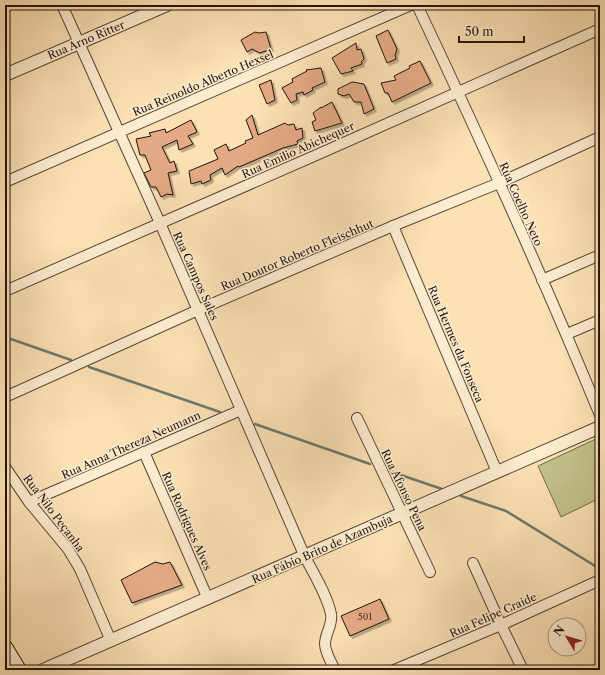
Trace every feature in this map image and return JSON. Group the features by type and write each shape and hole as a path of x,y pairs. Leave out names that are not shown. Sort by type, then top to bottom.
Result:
{"main road":[{"path":"5,647 19,670"}],"street":[{"name":"Rua Campos Sales","path":"62,5 160,223 306,557 329,605 331,616 330,627 325,646 335,670"},
{"name":"Rua Arno Ritter","path":"5,75 167,5"},
{"name":"Rua Reinoldo Alberto Hexsel","path":"5,182 411,5"},
{"name":"Rua Coelho Neto","path":"417,5 458,91 567,334 600,415"},
{"name":"Rua Emilio Abichequer","path":"5,291 321,153 600,28"},
{"name":"Rua Doutor Roberto Fleischhut","path":"5,397 198,310 393,226 499,183 600,138"},
{"name":"Rua Hermes da Fonseca","path":"393,226 497,472"},
{"path":"542,280 600,255"},
{"path":"567,334 600,320"},
{"name":"Rua Anna Thereza Neumann","path":"29,502 241,410"},
{"name":"Rua Afonso Pena","path":"357,418 430,572"},
{"name":"Rua Fábio Brito de Azambuja","path":"44,670 306,557 402,513 600,427"},
{"name":"Rua Rodrigues Alves","path":"144,452 208,599"},
{"name":"Rua Nilo Peçanha","path":"5,466 29,502 68,549 80,569 111,641"},
{"path":"473,563 523,670"},
{"name":"Rua Felipe Craide","path":"394,670 501,625 600,580"}],"shaded area":[{"path":"600,437 600,498 561,517 538,466"}],"building":[{"path":"388,30 397,49 395,55 396,59 387,63 376,36"},
{"path":"255,32 266,32 271,49 260,53 252,49 247,52 241,40"},
{"path":"356,43 357,50 361,49 364,59 361,62 362,64 351,68 353,71 341,74 332,58"},
{"path":"420,61 431,83 392,102 388,93 385,93 381,83 396,80 394,76"},
{"path":"321,68 325,82 312,88 313,90 304,95 303,92 296,94 297,100 291,103 282,88 293,82 292,79 307,71 306,70"},
{"path":"271,80 275,100 267,104 259,85"},
{"path":"352,82 364,84 374,109 364,114 361,102 354,102 349,94 344,96 338,94 338,89"},
{"path":"332,102 342,123 315,131 312,122 316,120 313,113"},
{"path":"252,115 258,135 285,123 288,125 294,124 296,130 302,128 303,138 297,141 298,144 283,148 239,167 238,166 225,175 222,168 210,175 211,180 202,184 201,181 191,184 189,171 218,159 214,150 226,144 229,151 253,138 246,120"},
{"path":"191,120 197,132 188,136 193,144 179,150 177,140 162,147 170,163 174,161 177,171 168,173 173,195 167,194 161,197 156,187 151,187 144,173 151,170 145,155 140,155 136,139 151,136 149,133 165,129 166,133"},
{"path":"155,562 163,564 170,562 182,585 132,603 121,580"},
{"path":"380,599 389,619 350,636 341,616"}],"waterway":[{"path":"5,337 71,360"},
{"path":"89,367 220,412"},
{"path":"255,424 370,464"},
{"path":"386,470 442,489"},
{"path":"461,496 506,511 600,569"}]}
